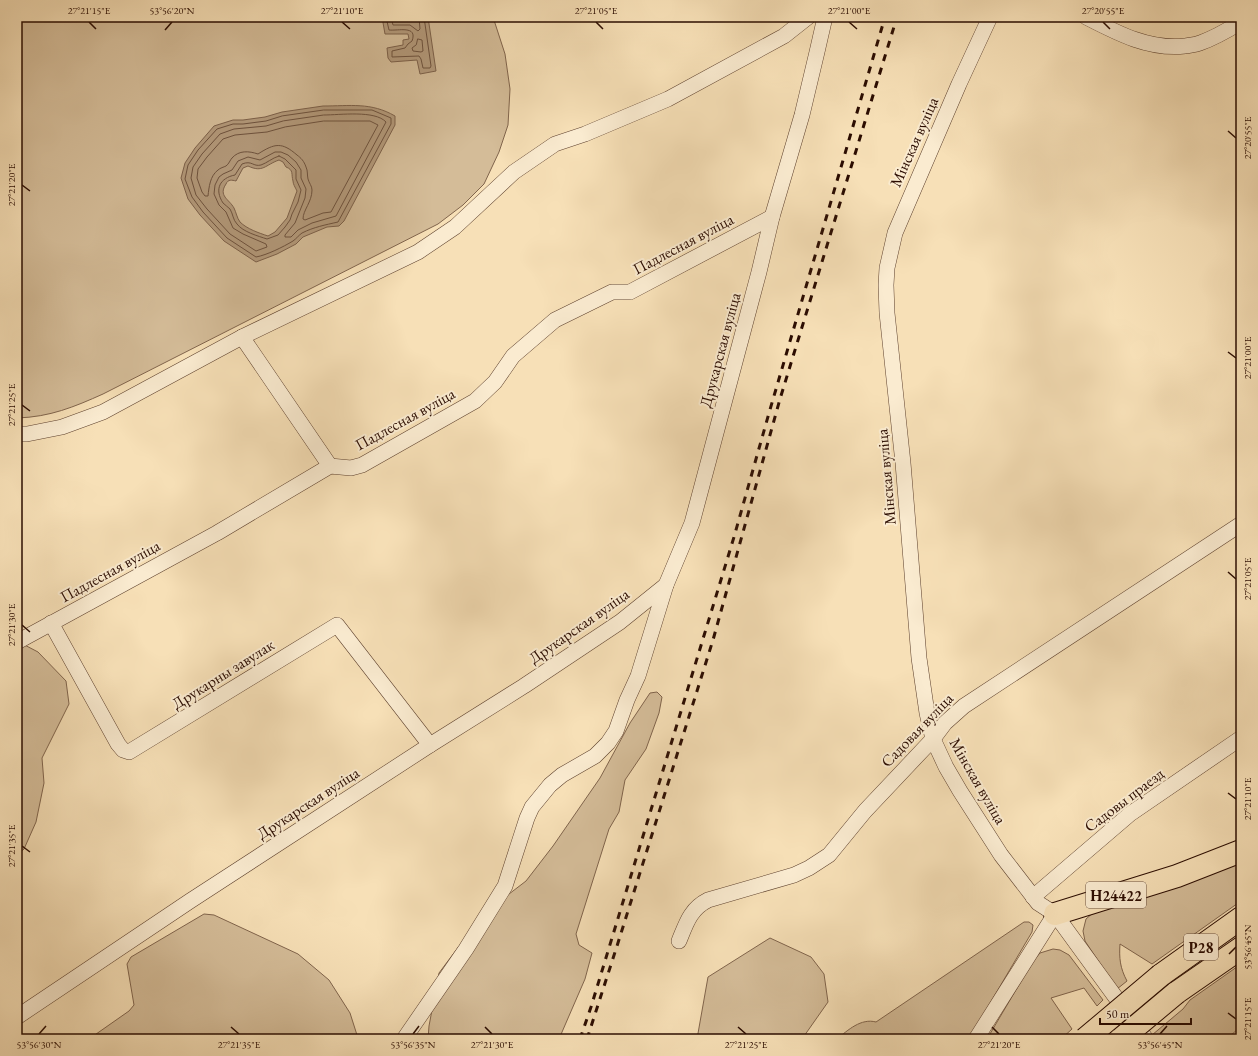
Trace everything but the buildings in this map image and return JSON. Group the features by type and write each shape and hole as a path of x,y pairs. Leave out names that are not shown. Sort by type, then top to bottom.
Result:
{"highway":[{"name":"Н24422","path":"1055,914 1177,876 1241,851"},
{"name":"Р28","path":"1085,1039 1161,975 1241,918"},
{"name":"Р28","path":"1121,1039 1176,993 1241,948"}],"street":[{"path":"17,434 27,434 62,427 103,412 242,337 418,252 455,227 514,172 555,144 585,134 668,99 784,36 808,17"},
{"name":"Друкарская вуліца","path":"17,1017 197,897 430,745 524,686 620,622 666,585 692,523 759,272 772,217 802,115 825,17"},
{"name":"Мінская вуліца","path":"990,17 962,77 902,215 890,252 887,268 887,313 903,463 919,658 927,713 933,739 946,767 1001,855 1038,903 1055,914"},
{"path":"1086,17 1117,33 1140,42 1158,46 1178,47 1199,44 1221,34 1241,22"},
{"name":"Падлесная вуліца","path":"17,642 217,533 330,466 351,468 362,465 475,401 495,382 513,356 555,320 612,292 630,292 772,217"},
{"path":"242,337 330,466"},
{"name":"Садовая вуліца","path":"679,941 690,915 695,908 701,904 708,900 794,875 809,868 829,855 866,811 933,739 946,722 964,706 1241,524"},
{"path":"404,1039 466,949 505,886 532,807 550,785 562,775 595,756 608,743 616,731 627,700 638,676 666,585"},
{"name":"Друкарны завулак","path":"51,623 118,744 123,750 129,752 336,625 430,745"},
{"name":"Садовы праезд","path":"1033,897 1130,814 1241,738"},
{"path":"976,1039 1055,914 1146,1039"}],"shaded area":[{"path":"34,17 493,17 505,54 510,89 508,125 499,152 484,184 463,205 438,224 103,394 62,410 40,416 17,418 17,23"},
{"path":"17,641 38,652 66,681 69,704 42,758 44,783 36,822 24,849 17,855"},
{"path":"657,692 662,697 659,713 646,749 625,780 619,812 609,829 576,934 579,945 592,953 585,979 559,1039 428,1039 439,973 483,914 526,881 553,846 600,778 630,723 650,693"},
{"path":"1241,858 1241,901 1152,964 1120,944 1120,963 1127,981 1117,989 1085,941 1083,931 1086,919 1094,912"},
{"path":"204,914 214,915 298,954 329,980 350,1013 357,1035 356,1039 89,1039 129,1011 134,1005 127,964 131,957"},
{"path":"1024,922 1029,922 1033,925 1032,932 969,1039 837,1039 860,1023 870,1021 876,1022"},
{"path":"770,938 811,957 824,974 828,1002 802,1039 697,1039 708,977"},
{"path":"1053,949 1060,950 1069,955 1103,1000 1097,1006 1084,988 1051,998 1072,1029 1061,1039 987,1039 1033,961 1040,953"},
{"path":"1241,964 1241,1026 1227,1039 1156,1039 1152,1035 1183,1009 1190,1000"}],"water":[{"path":"382,17 428,17 436,71 420,74 417,60 391,62 388,58 387,48 403,45 403,40 409,39 408,34 385,34"},
{"path":"351,105 369,107 395,116 395,125 344,221 339,226 327,227 303,237 296,244 277,254 256,262 224,241 200,215 188,199 181,178 185,163 195,148 214,126 233,120 265,117 282,112 323,106","holes":["279,160 283,162 291,171 293,183 297,191 287,218 275,232 268,236 250,229 240,222 234,208 223,192 227,182 232,180 236,181 243,168 248,166 257,169 264,168"]}],"railway":[{"path":"580,1039 734,537 885,17"},
{"path":"587,1039 713,640 780,399 897,17"}]}
